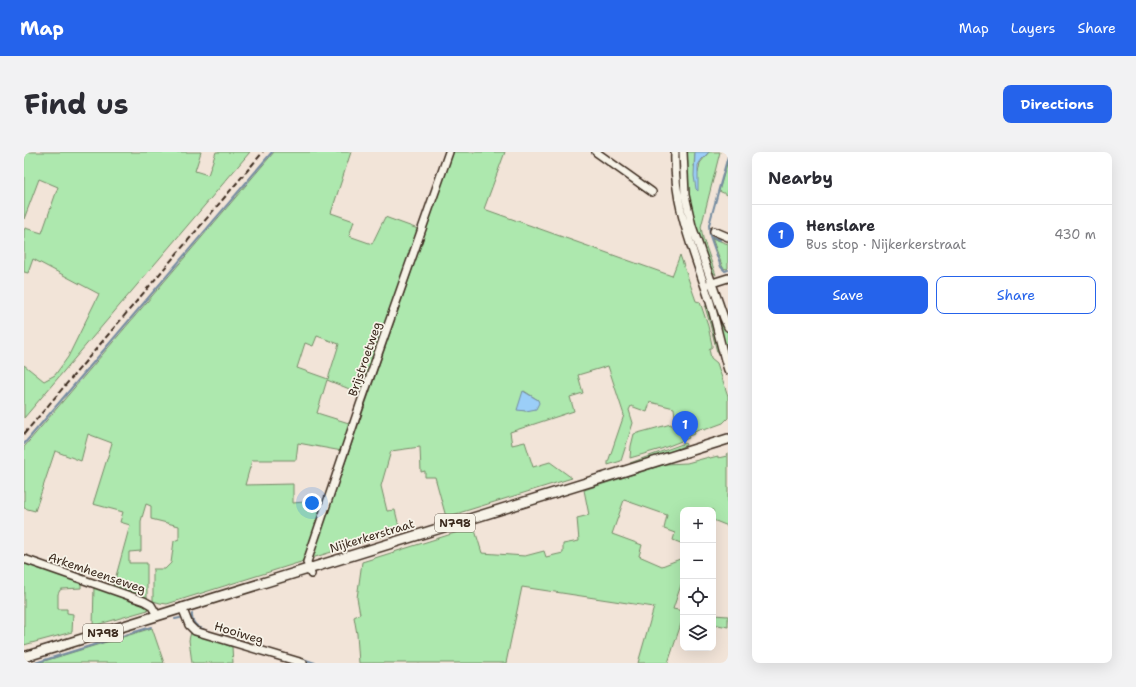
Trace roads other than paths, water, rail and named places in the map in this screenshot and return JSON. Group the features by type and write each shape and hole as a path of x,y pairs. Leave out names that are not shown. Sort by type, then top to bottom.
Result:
{"main road":[{"name":"Nijkerkerstraat","path":"24,657 182,607 310,571 728,439"}],"street":[{"name":"Brijstroetweg","path":"310,571 307,562 360,405 449,152"},
{"path":"596,152 652,192"},
{"path":"675,152 675,176 685,229 716,322 722,352 728,370"},
{"path":"683,152 685,195 692,226 728,327"},
{"path":"714,231 728,237"},
{"path":"704,286 728,278"},
{"name":"Arkemheenseweg","path":"24,559 144,601 151,605 157,615"},
{"name":"Hooiweg","path":"182,607 189,625 195,631 303,663"}],"water":[{"path":"695,152 709,152 698,165 698,191 696,189 694,176"},
{"path":"523,391 538,400 539,403 536,409 526,411 517,410"}],"waterway":[{"path":"24,444 272,152"},
{"path":"728,156 709,225 710,236 721,267 725,271 728,270"},
{"path":"710,236 720,240"},
{"path":"192,614 192,620 195,624 199,628 205,630"},
{"path":"175,619 180,618"},
{"path":"35,663 151,627"},
{"path":"303,659 315,663"}],"railway":[{"path":"24,434 263,152"}],"place":[{"name":"Henslare","path":"685,444"}]}
